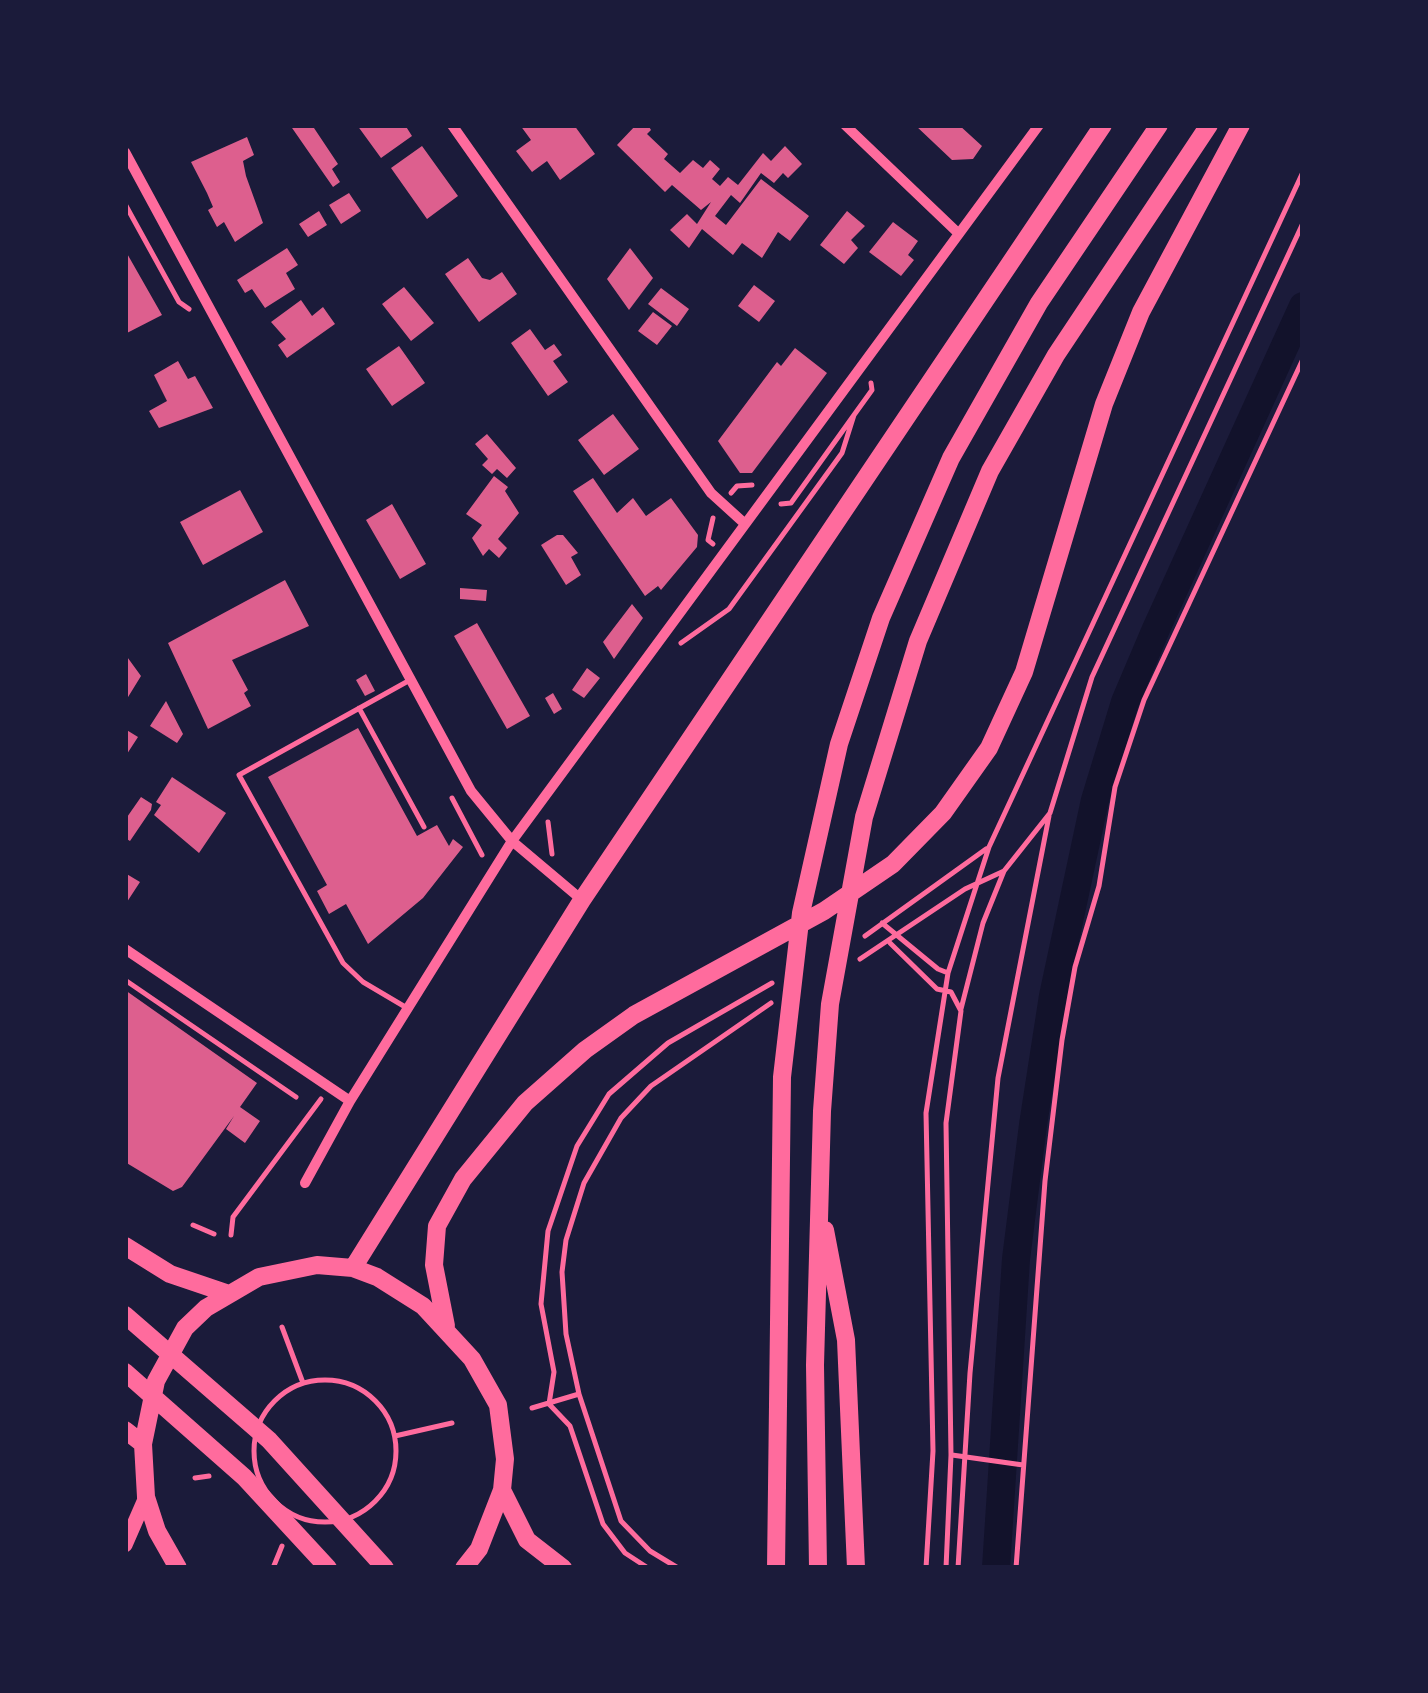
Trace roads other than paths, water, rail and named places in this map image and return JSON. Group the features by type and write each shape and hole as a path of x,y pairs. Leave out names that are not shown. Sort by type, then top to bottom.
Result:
{"main road":[{"path":"353,1268 582,900 1103,125"},
{"path":"776,1568 778,1168 799,924 822,810 875,632 930,500 1039,303 1159,125"},
{"path":"818,1562 815,1365 830,1004 854,862 878,768 918,641 990,471 1065,340 1209,125"},
{"path":"446,1326 434,1265 437,1226 463,1179 524,1103 585,1050 634,1015 824,911 893,864 943,813 988,748 1024,672 1104,404 1141,312 1241,125"},
{"path":"819,1200 846,1340 856,1562"},
{"path":"125,1246 170,1274 226,1293"},
{"path":"178,1568 157,1530 146,1498 144,1444 149,1402 170,1350 184,1328 226,1293 290,1268 353,1268 397,1288 446,1326 472,1358 498,1405 505,1459 502,1490 479,1549 464,1568"},
{"path":"125,1315 203,1378 302,1474 385,1568"},
{"path":"125,1372 258,1492 328,1568"},
{"path":"125,1430 144,1444"},
{"path":"502,1490 527,1540 564,1568"},
{"path":"125,1545 146,1498"}],"street":[{"path":"452,125 711,493 744,523"},
{"path":"844,125 958,233"},
{"path":"305,1183 350,1101 512,841 1039,125"},
{"path":"125,152 471,791 512,841 582,900"},
{"path":"125,949 350,1101"}],"lane":[{"path":"407,1008 363,982 343,963 239,775 412,679"},
{"path":"359,708 424,827"}],"waterway":[{"path":"996,1568 1016,1259 1033,1125 1053,996 1095,800 1125,702 1303,306"}]}
